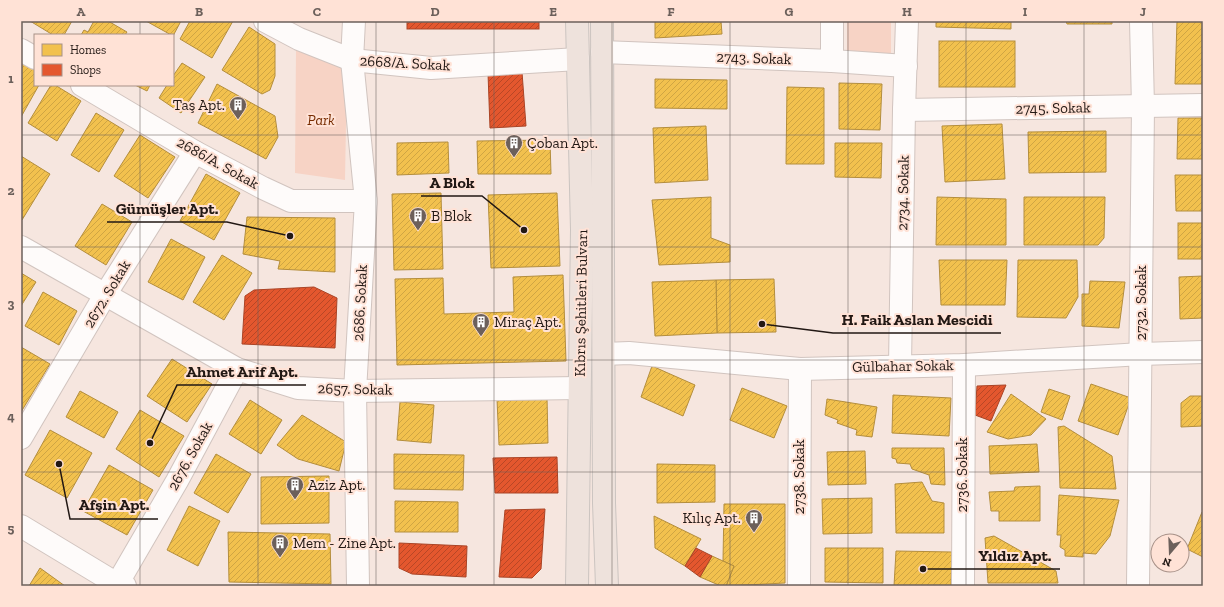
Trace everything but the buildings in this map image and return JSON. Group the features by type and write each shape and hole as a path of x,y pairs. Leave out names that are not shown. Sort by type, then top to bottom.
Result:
{"main road":[{"name":"Kıbrıs Şehitleri Bulvarı","path":"577,21 582,230 577,586"},
{"name":"Kıbrıs Şehitleri Bulvarı","path":"602,21 604,503 607,586"}],"street":[{"name":"2668/A. Sokak","path":"265,21 299,38 352,60 431,68 578,59"},
{"name":"2686. Sokak","path":"354,21 352,60 366,201 355,391 358,586"},
{"path":"832,21 832,61"},
{"name":"2734. Sokak","path":"900,366 907,21"},
{"name":"2732. Sokak","path":"1138,586 1143,107 1141,21"},
{"path":"21,50 34,57"},
{"name":"2743. Sokak","path":"602,52 832,61 906,66"},
{"name":"2686/A. Sokak","path":"84,86 196,152 263,188 291,201 366,201"},
{"name":"2745. Sokak","path":"904,110 1203,105"},
{"name":"2672. Sokak","path":"21,438 105,295 196,152"},
{"name":"2657. Sokak","path":"21,247 237,369 298,388 355,391 579,388"},
{"name":"Gülbahar Sokak","path":"604,354 629,353 800,369 964,365 1141,354 1203,352"},
{"name":"2736. Sokak","path":"963,586 964,365"},
{"name":"2676. Sokak","path":"119,585 237,369"},
{"name":"2738. Sokak","path":"799,586 800,369"},
{"path":"21,526 119,585"}],"green space":[{"path":"847,21 891,21 891,54 847,54"},
{"name":"Park","path":"296,47 347,67 345,180 295,173"}],"place":[{"name":"Taş Apt.","path":"238,120"},
{"name":"Çoban Apt.","path":"514,158"},
{"name":"A Blok","path":"524,230"},
{"name":"B Blok","path":"418,231"},
{"name":"Gümüşler Apt.","path":"290,236"},
{"name":"H. Faik Aslan Mescidi","path":"762,324"},
{"name":"Miraç Apt.","path":"481,337"},
{"name":"Ahmet Arif Apt.","path":"150,443"},
{"name":"Afşin Apt.","path":"59,464"},
{"name":"Aziz Apt.","path":"295,500"},
{"name":"Kılıç Apt.","path":"754,533"},
{"name":"Mem - Zine Apt.","path":"280,558"},
{"name":"Yıldız Apt.","path":"923,569"}]}
